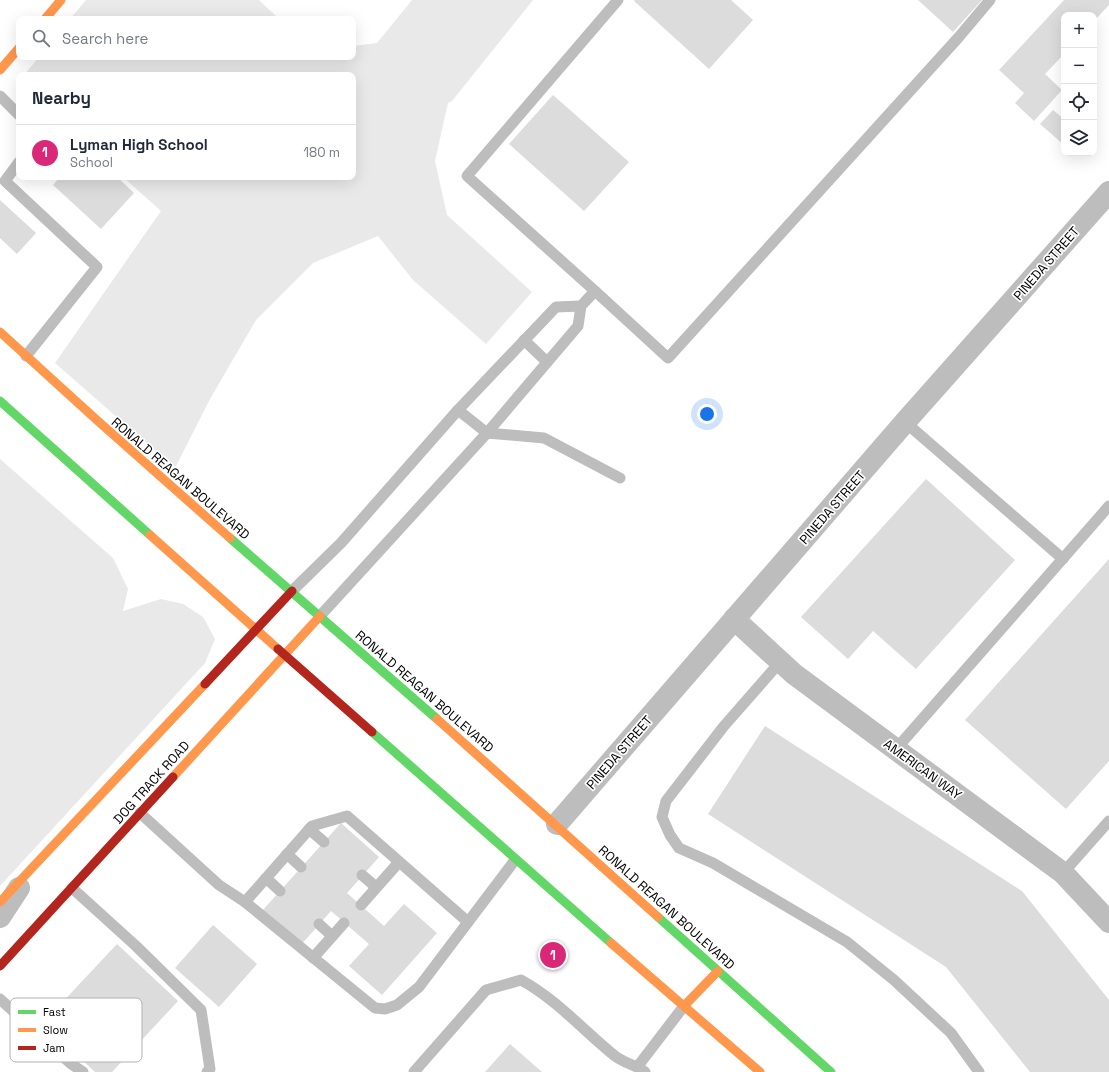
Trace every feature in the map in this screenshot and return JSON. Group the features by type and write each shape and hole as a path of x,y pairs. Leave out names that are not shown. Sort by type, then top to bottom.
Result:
{"main road":[{"path":"48,16 62,0"},
{"path":"0,70 16,51"},
{"name":"RONALD REAGAN BOULEVARD","path":"0,332 96,421 557,824 831,1072"},
{"path":"0,401 515,860 760,1072"},
{"path":"0,902 292,591"},
{"name":"DOG TRACK ROAD","path":"0,966 320,616"},
{"path":"684,1006 718,971"}],"street":[{"name":"PINEDA STREET","path":"557,824 906,422 1109,192"},
{"name":"AMERICAN WAY","path":"734,619 794,674 1063,873 1109,922"},
{"path":"0,917 34,865"}],"lane":[{"path":"618,0 467,176 668,358 958,38 990,0"},
{"path":"0,96 16,112"},
{"path":"16,166 5,181 97,268 26,356"},
{"path":"320,616 487,433 578,326 581,306 595,291"},
{"path":"292,591 340,544 458,410 556,307 581,306"},
{"path":"524,340 547,362"},
{"path":"458,410 487,433 544,438 620,478"},
{"path":"906,422 1063,559"},
{"path":"896,749 1109,506"},
{"path":"780,662 724,726 666,801 662,817 670,835 679,848 713,862 847,942 894,980 951,1033 980,1072"},
{"path":"140,814 219,885 244,902 375,1008 385,1009 397,1005 418,987 515,860"},
{"path":"244,902 309,828 347,816 468,922"},
{"path":"1063,873 1109,821"},
{"path":"309,828 324,842"},
{"path":"287,854 301,867"},
{"path":"361,905 399,862"},
{"path":"362,875 376,887"},
{"path":"266,878 280,891"},
{"path":"72,888 136,946 201,1010 210,1069 208,1072"},
{"path":"313,958 344,923"},
{"path":"319,924 332,936"},
{"path":"414,1072 486,990 521,980 538,989 617,1057 642,1069 684,1006"},
{"path":"0,999 10,1008"},
{"path":"69,1062 83,1072"}],"shaded area":[{"path":"86,0 259,0 276,16 73,16"},
{"path":"412,0 533,0 452,101 448,103 435,161 447,215 532,292 486,344 413,280 378,236 313,263 256,320 210,399 175,468 55,363 161,211 126,180 356,180 356,72 26,72 36,60 356,60 356,46 377,43"},
{"path":"0,459 113,558 128,589 123,611 161,599 183,604 203,617 215,639 205,663 0,886"}],"building":[{"path":"731,0 753,20 709,69 634,1"},
{"path":"918,0 982,0 953,32"},
{"path":"1064,0 1109,0 1109,5 1097,18 1097,12 1061,12 1061,57 1045,74 1061,89 1061,91 1034,121 1015,103 1024,93 999,70"},
{"path":"553,95 629,162 584,211 509,144"},
{"path":"1053,110 1061,117 1061,142 1040,124"},
{"path":"57,180 120,180 134,193 101,229 53,185"},
{"path":"0,200 36,233 17,254 0,238"},
{"path":"926,479 1015,560 916,669 873,631 848,659 801,617"},
{"path":"1109,559 1109,761 1066,809 965,720"},
{"path":"765,726 1022,891 1109,1000 1109,1072 1030,1072 946,967 708,814"},
{"path":"341,823 379,857 347,893 384,926 404,904 437,933 382,995 349,966 369,944 331,911 300,946 262,911"},
{"path":"213,925 257,964 219,1007 175,968"},
{"path":"117,944 178,1001 142,1040 142,998 66,998"},
{"path":"510,1044 542,1072 485,1072"},
{"path":"84,1062 121,1062 112,1072 95,1072"}],"traffic: fast":[{"path":"0,401 150,535"},
{"path":"230,538 437,719"},
{"path":"372,732 611,943"},
{"path":"658,917 831,1072"}],"traffic: slow":[{"path":"48,16 61,0"},
{"path":"0,70 16,51"},
{"path":"0,332 230,538"},
{"path":"150,535 278,649"},
{"path":"173,777 320,616"},
{"path":"0,902 205,684"},
{"path":"437,719 658,917"},
{"path":"611,943 760,1072"},
{"path":"684,1006 718,971"}],"traffic: jam":[{"path":"205,684 292,591"},
{"path":"278,649 372,732"},
{"path":"0,966 173,777"}],"place":[{"name":"Lyman High School","path":"553,955"}]}
